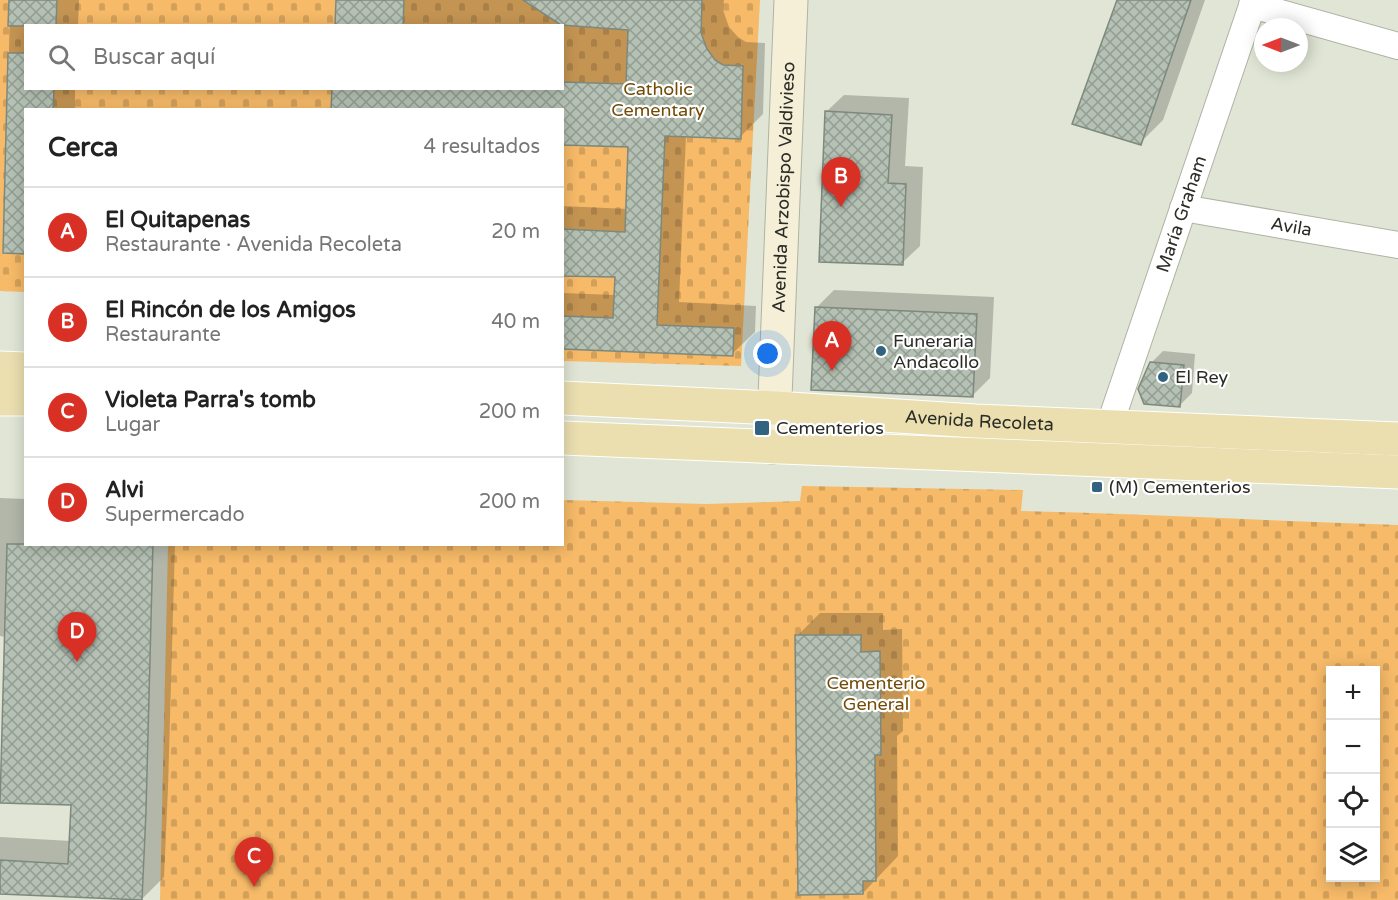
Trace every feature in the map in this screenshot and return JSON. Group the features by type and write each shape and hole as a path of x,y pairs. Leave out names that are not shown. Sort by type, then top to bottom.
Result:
{"main road":[{"name":"Avenida Arzobispo Valdivieso","path":"773,447 791,0"},
{"path":"0,368 24,369"},
{"name":"Avenida Recoleta","path":"564,398 1109,427 1398,439"},
{"path":"0,399 24,399"},
{"name":"Avenida Recoleta","path":"564,438 1398,472"}],"street":[{"path":"1253,3 1398,46"},
{"name":"María Graham","path":"1109,427 1253,3"},
{"name":"Avila","path":"1183,208 1398,245"}],"green space":[{"name":"Catholic Cementary","path":"0,0 760,0 741,366 564,361 564,108 24,108 24,292 0,291"},
{"name":"Cementerio General","path":"802,486 1023,490 1021,511 1398,525 1398,900 160,900 168,546 564,546 564,500 706,504 800,501"}],"building":[{"path":"9,0 57,0 56,24 8,26"},
{"path":"336,0 404,0 403,24 335,24"},
{"path":"523,0 702,0 701,33 707,49 715,60 723,65 743,66 741,139 665,136 657,325 734,328 733,356 564,349 564,316 613,318 615,277 564,276 564,229 625,232 628,147 564,145 564,108 331,108 332,90 564,90 564,82 626,84 628,30 559,24"},
{"path":"1117,0 1191,0 1141,145 1072,124"},
{"path":"8,53 24,53 24,90 54,90 53,108 24,108 24,254 3,253"},
{"path":"825,111 892,115 888,183 906,184 903,265 819,262"},
{"path":"815,307 977,314 973,397 811,390"},
{"name":"El Rey","path":"1150,362 1184,365 1180,407 1144,404 1138,389"},
{"path":"7,544 153,546 142,900 0,894 0,860 68,864 71,805 0,803"},
{"path":"795,635 861,635 861,652 880,651 881,755 875,755 876,881 863,881 863,894 798,895"}],"place":[{"name":"El Rincón de los Amigos","path":"841,207"},
{"name":"Funeraria Andacollo","path":"881,351"},
{"name":"El Quitapenas","path":"832,371"},
{"name":"El Rey","path":"1163,377"},
{"name":"Cementerios","path":"762,428"},
{"name":"(M) Cementerios","path":"1097,487"},
{"name":"Alvi","path":"77,662"},
{"name":"Violeta Parra's tomb","path":"254,887"}]}
